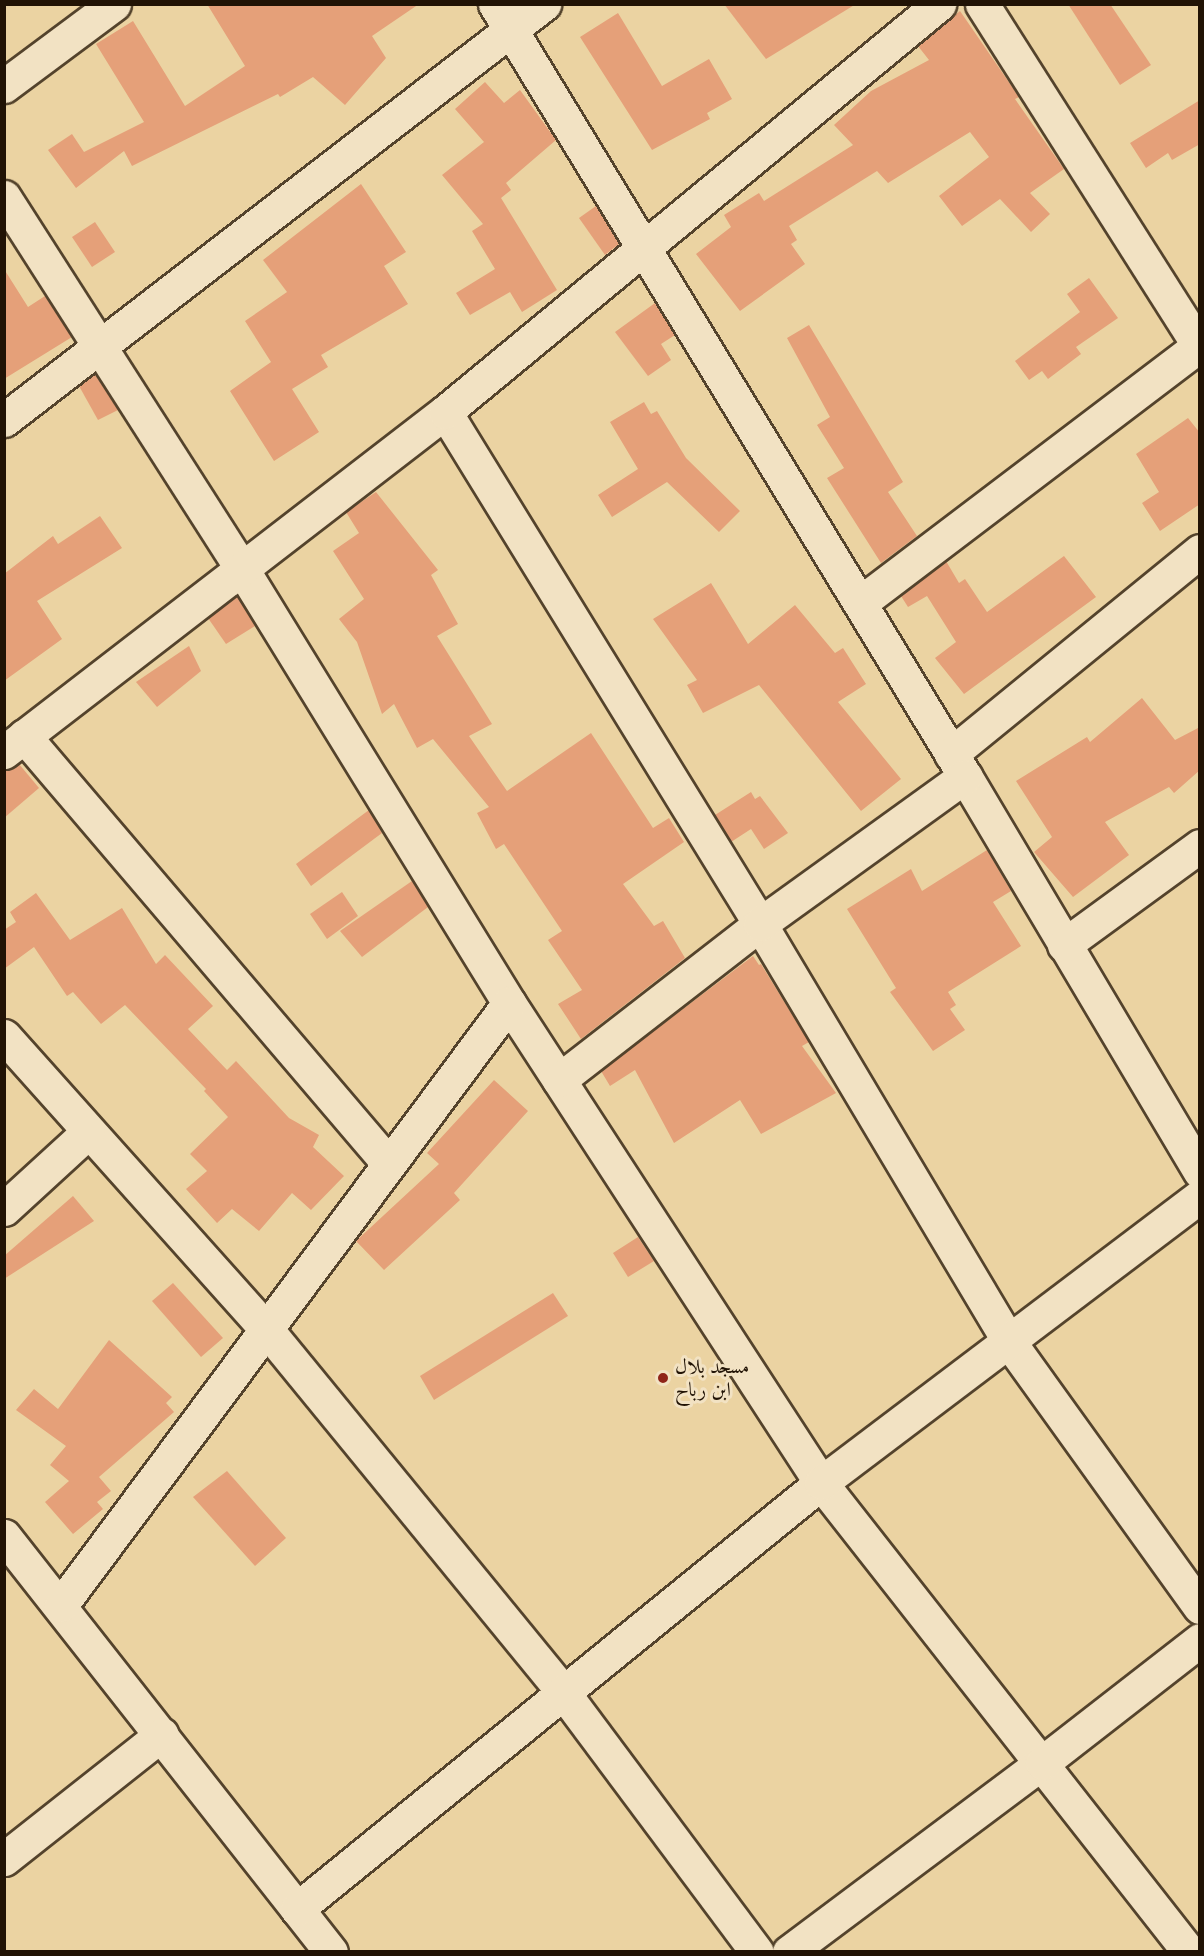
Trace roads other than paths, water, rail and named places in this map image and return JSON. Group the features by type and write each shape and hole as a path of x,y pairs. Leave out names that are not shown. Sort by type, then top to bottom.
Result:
{"street":[{"path":"4,86 114,4"},
{"path":"4,420 101,348 503,18 544,4"},
{"path":"388,1163 14,744 445,412 643,252 939,4"},
{"path":"860,603 1199,346 982,4"},
{"path":"503,18 643,252 958,765 1200,1171"},
{"path":"4,197 242,569 509,1003 821,1483 1190,1952"},
{"path":"445,412 760,924 1010,1343 1200,1607"},
{"path":"559,1080 760,924 958,765 1200,551"},
{"path":"1064,945 1200,846"},
{"path":"61,1605 509,1003"},
{"path":"4,1036 87,1132 267,1330 563,1692 757,1952"},
{"path":"4,1209 87,1132"},
{"path":"297,1909 821,1483 1010,1343 1200,1196"},
{"path":"4,1536 61,1605 331,1952"},
{"path":"789,1952 1042,1763 1200,1640"},
{"path":"4,1859 162,1734"}],"place":[{"name":"مسجد بلال ابن رباح","path":"663,1378"}]}
